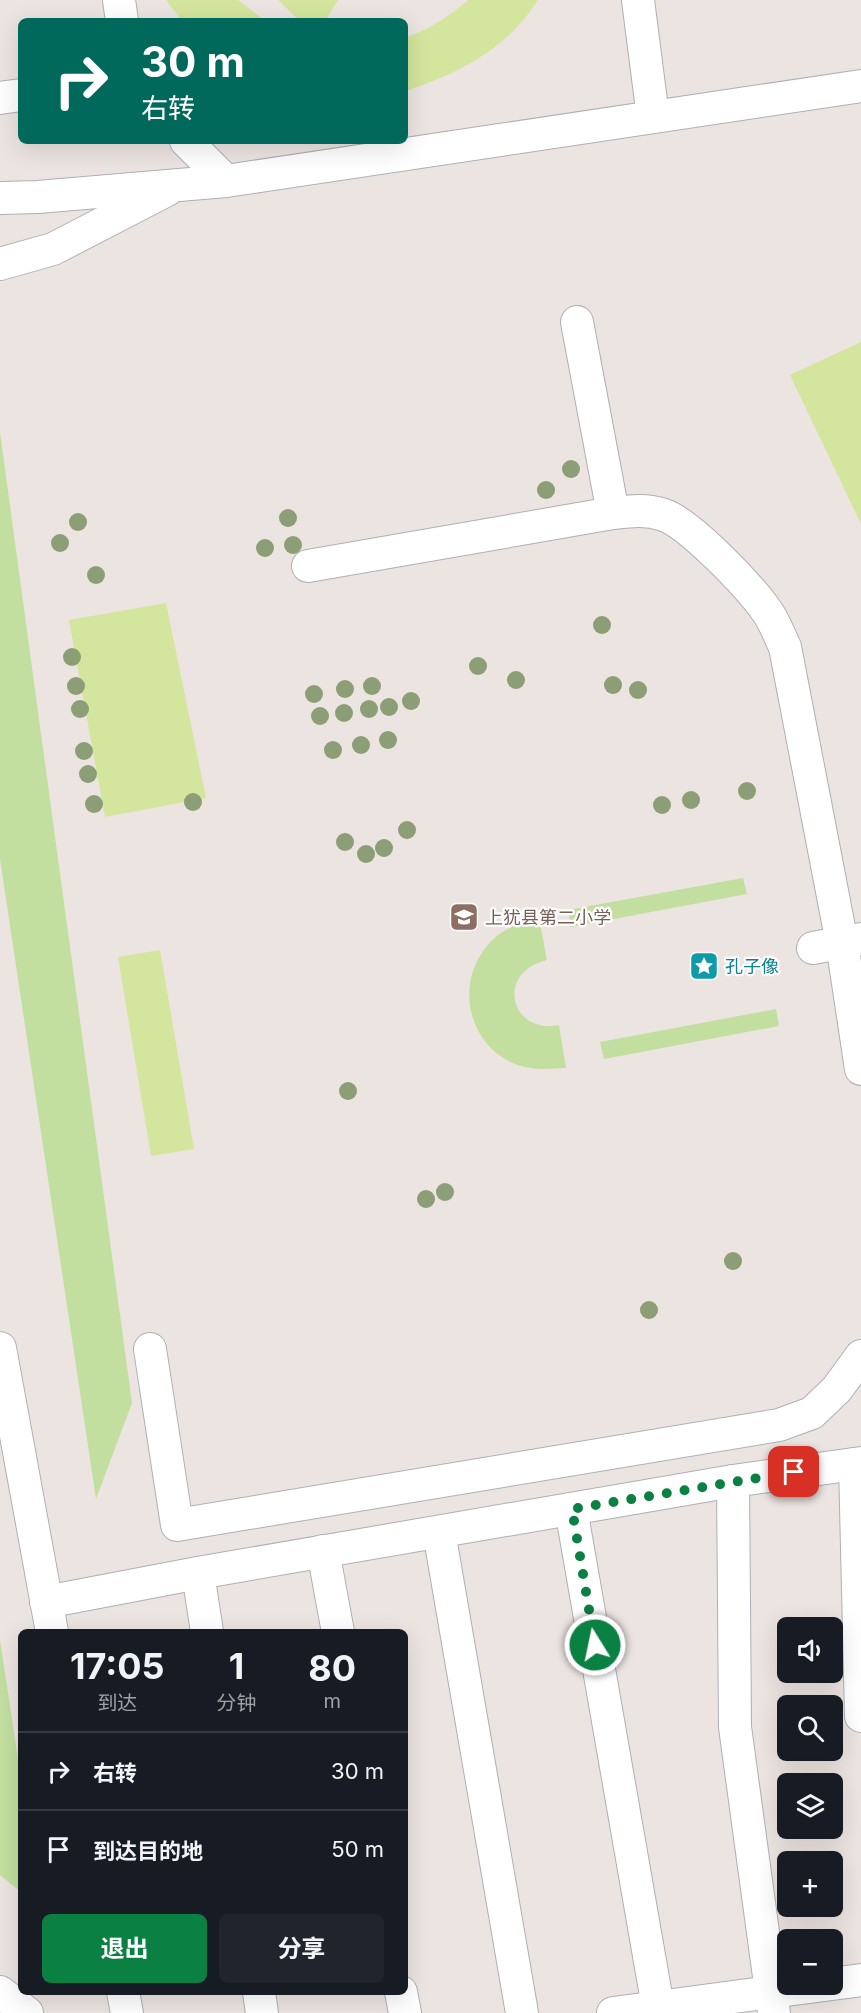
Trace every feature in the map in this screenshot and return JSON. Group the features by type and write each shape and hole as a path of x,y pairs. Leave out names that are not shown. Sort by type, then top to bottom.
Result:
{"street":[{"path":"119,0 122,18"},
{"path":"638,0 653,117"},
{"path":"0,198 38,197 226,181 861,86"},
{"path":"0,98 18,96"},
{"path":"189,144 226,181"},
{"path":"0,264 53,249 179,184"},
{"path":"577,322 613,513"},
{"path":"308,566 613,513 643,510 666,515 685,528 740,578 767,611 785,647 861,1069"},
{"path":"0,1348 51,1629"},
{"path":"150,1349 177,1525 780,1425 812,1413 837,1389 861,1356"},
{"path":"46,1602 323,1551 733,1481 858,1463 861,1716"},
{"path":"733,1481 735,1727 772,2003"},
{"path":"572,1509 640,2011 772,2003 861,1980"},
{"path":"439,1532 522,2013"},
{"path":"323,1551 337,1629"},
{"path":"198,1573 207,1629"},
{"path":"0,1992 27,2013"},
{"path":"124,1995 127,2013"},
{"path":"259,1995 262,2013"},
{"path":"402,1995 405,2013"}],"green space":[{"path":"166,0 238,0 261,18 180,18"},
{"path":"278,0 338,0 327,18 297,18"},
{"path":"468,0 538,0 512,32 480,58 443,77 408,90 408,37 454,12"},
{"path":"861,342 861,524 790,375"},
{"path":"0,432 132,1403 96,1499 0,859"},
{"path":"166,603 206,798 105,817 69,620"},
{"path":"743,878 747,894 571,927 568,910"},
{"path":"539,918 547,960 530,967 520,977 515,989 515,1001 520,1012 529,1021 543,1026 559,1025 566,1068 530,1068 510,1062 494,1051 481,1036 473,1019 469,1001 470,982 476,963 492,940 504,931"},
{"path":"160,950 194,1149 151,1156 118,957"},
{"path":"776,1009 779,1026 604,1059 600,1042"},
{"path":"0,1640 18,1759 18,1890 0,1875"}],"place":[{"name":"上犹县第二小学","path":"464,917"},
{"name":"孔子像","path":"704,966"}],"route":[{"path":"595,1645 572,1509 794,1472"}]}
